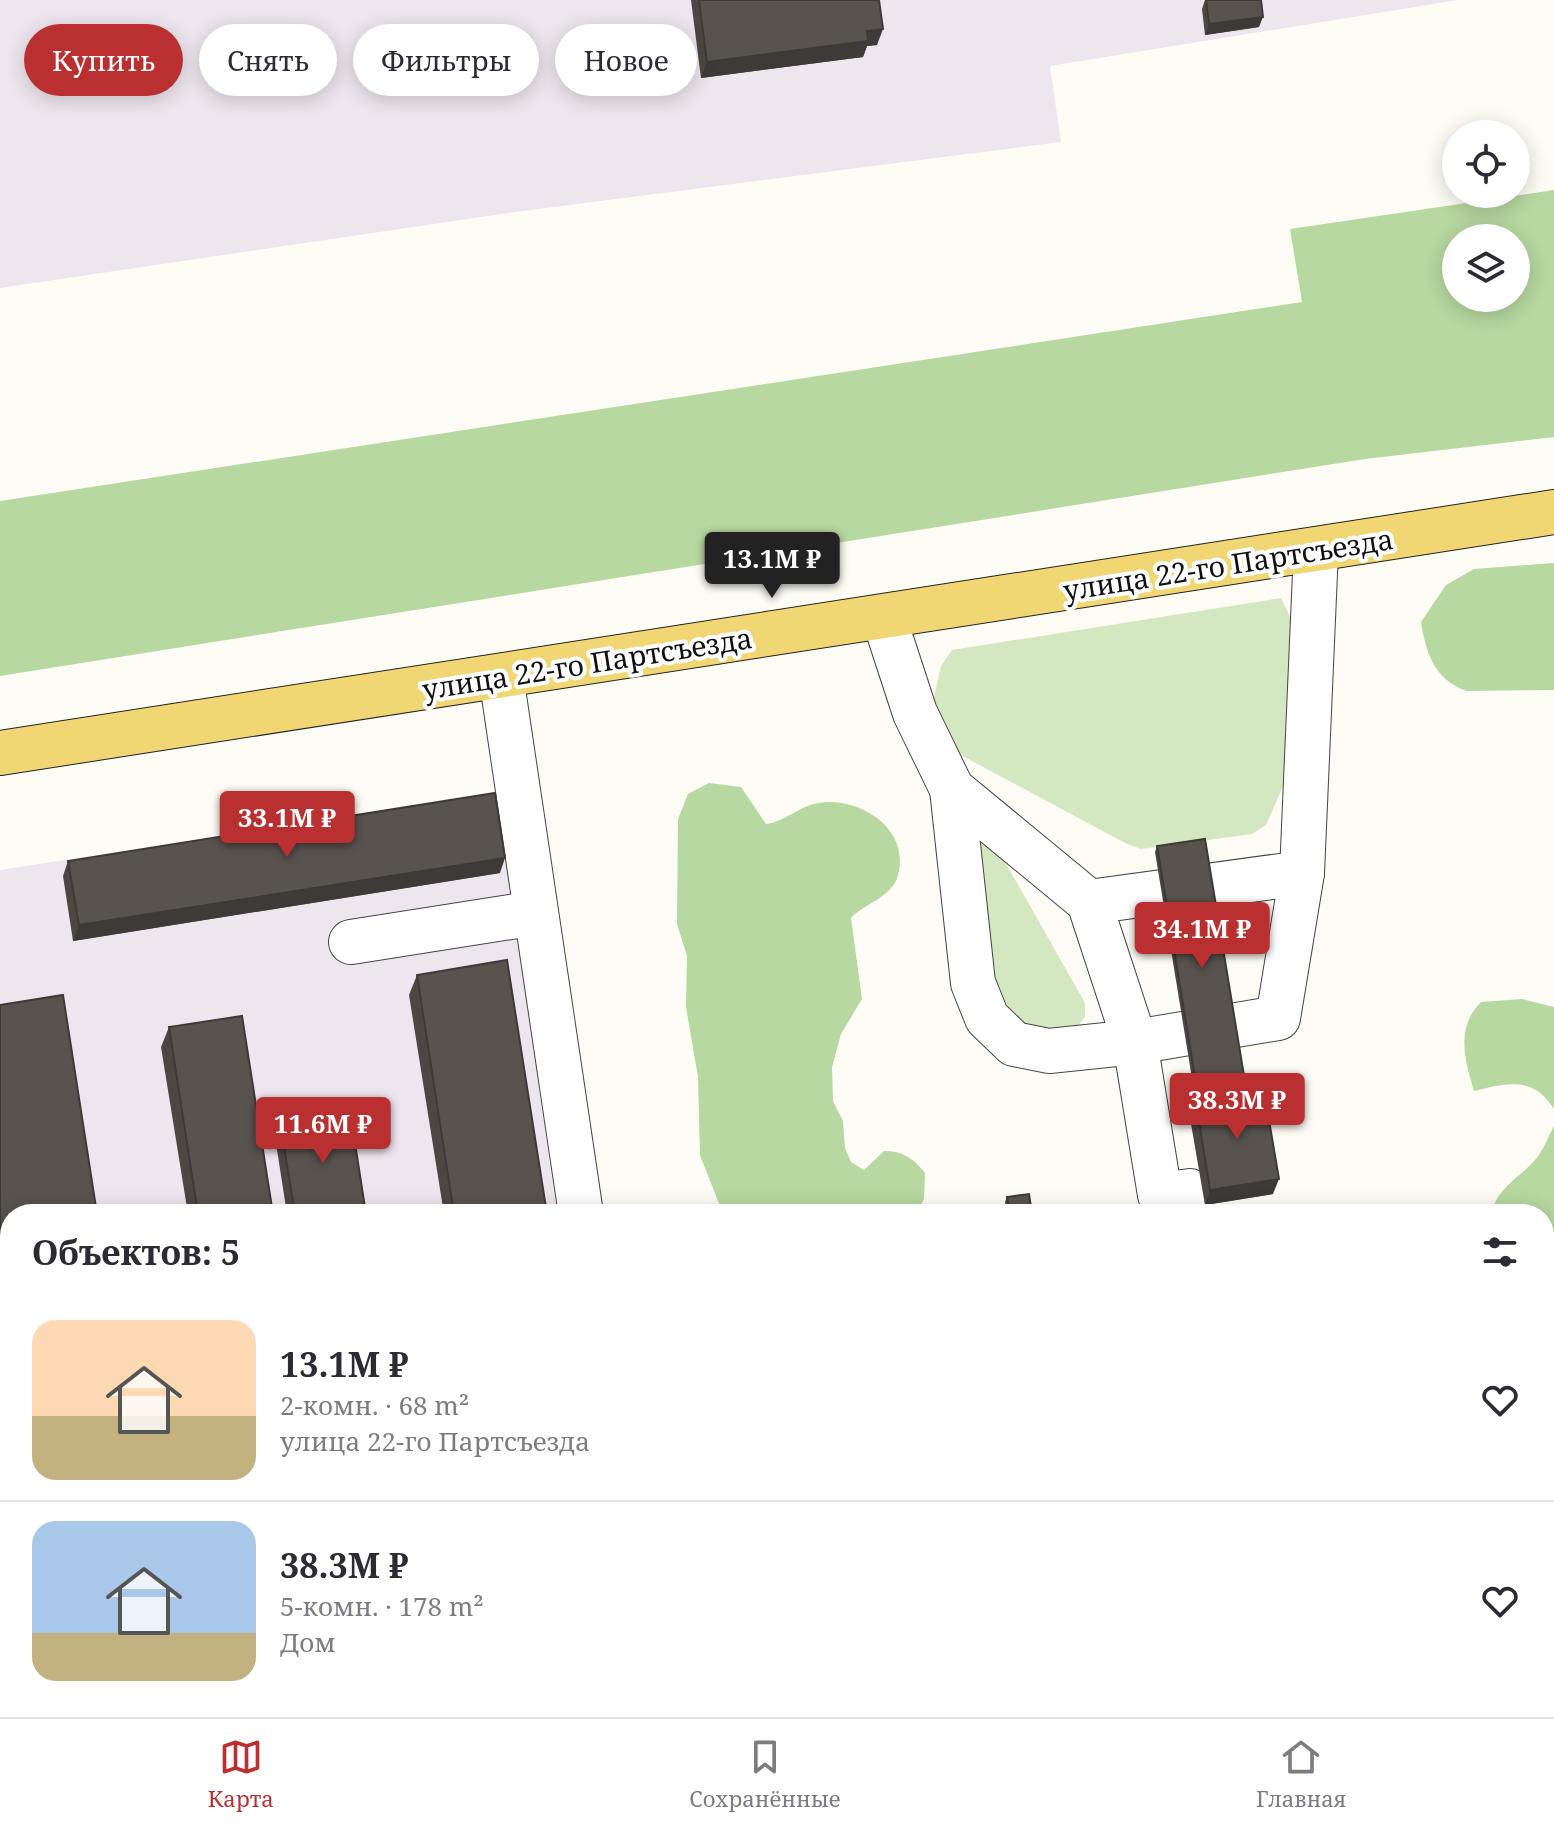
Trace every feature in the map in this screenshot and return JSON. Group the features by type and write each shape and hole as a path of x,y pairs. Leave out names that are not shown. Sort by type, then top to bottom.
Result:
{"main road":[{"name":"улица 22-го Партсъезда","path":"0,753 1554,512"}],"lane":[{"path":"884,618 915,713 952,789 973,983 987,1018 1014,1044 1049,1051 1135,1042 1278,1018 1302,873 1316,550"},
{"path":"501,676 580,1204"},
{"path":"952,789 1089,902 1135,1042 1160,1195 1190,1191"},
{"path":"1089,902 1302,873"},
{"path":"351,942 536,913"}],"shaded area":[{"path":"0,0 1458,0 1050,66 1061,142 515,212 0,288"},
{"path":"497,794 556,1204 0,1204 0,870"}],"green space":[{"path":"1554,190 1554,437 1365,459 0,676 0,501 1302,302 1290,229 1442,207 1530,208 1530,194"},
{"path":"1554,563 1554,690 1466,691 1446,680 1433,664 1421,622 1446,585 1474,569"},
{"path":"1281,598 1295,627 1297,754 1266,825 1252,834 1141,849 959,754 935,719 934,697 941,666 952,650"},
{"path":"709,783 741,787 766,824 805,807 834,802 866,811 890,831 900,861 894,885 851,918 862,999 841,1034 832,1067 833,1101 843,1121 845,1148 851,1162 864,1170 884,1151 907,1156 925,1173 921,1204 719,1204 700,1155 698,1077 686,1007 687,956 677,924 678,819 688,794"},
{"path":"985,839 995,844 1085,1003 1085,1017 1073,1032 1028,1031 989,988 977,840"},
{"path":"1522,999 1554,1007 1554,1109 1546,1098 1529,1087 1509,1084 1474,1091 1464,1045 1473,1012 1481,1002"},
{"path":"1554,1126 1554,1204 1494,1204 1504,1189 1539,1155"}],"building":[{"path":"699,0 879,0 883,29 867,31 868,41 707,62"},
{"path":"1206,0 1261,0 1263,17 1209,24"},
{"path":"495,793 505,858 79,925 68,861"},
{"path":"1205,839 1247,1094 1199,1102 1157,846"},
{"path":"507,960 545,1204 452,1204 417,975"},
{"path":"63,995 95,1204 0,1204 0,1005"},
{"path":"242,1016 271,1204 196,1204 169,1027"},
{"path":"1264,1091 1279,1179 1210,1190 1196,1103"},
{"path":"350,1111 364,1204 293,1204 280,1122"},
{"path":"1029,1194 1030,1204 1008,1204 1007,1197"}]}
